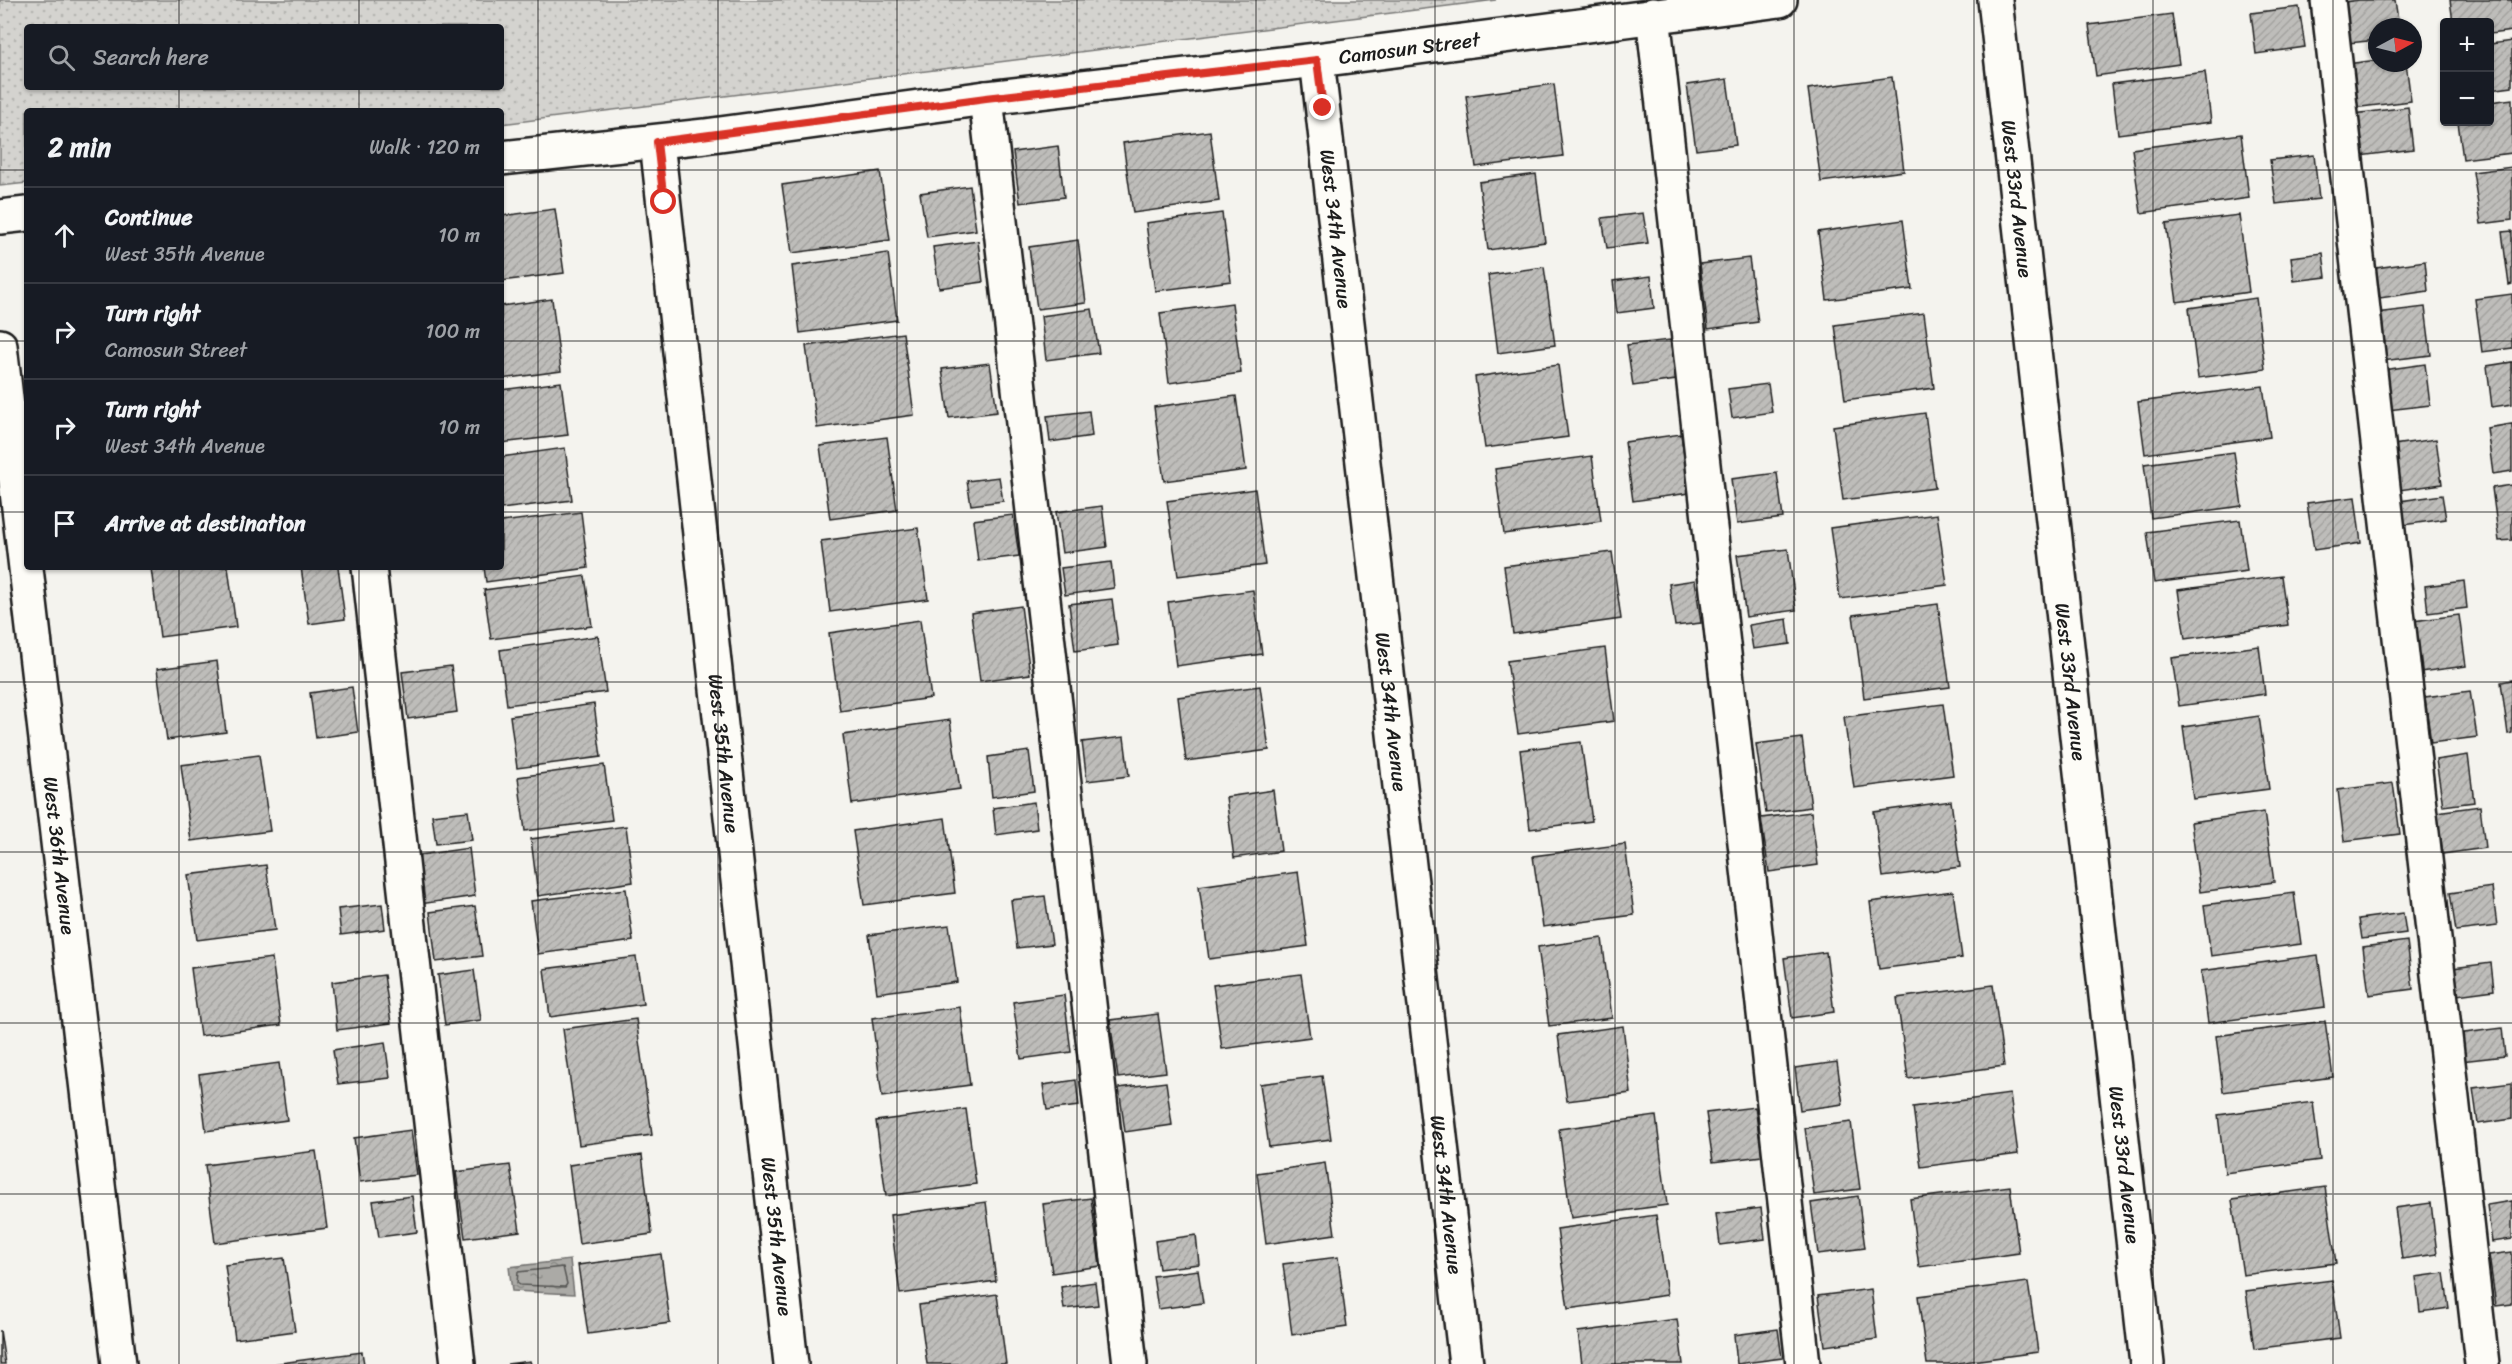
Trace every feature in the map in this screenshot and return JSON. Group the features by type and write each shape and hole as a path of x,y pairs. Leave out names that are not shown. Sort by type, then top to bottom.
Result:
{"street":[{"name":"Camosun Street","path":"504,158 657,142 986,98 1317,60 1780,0"},
{"name":"West 33rd Avenue","path":"1995,0 2147,1364"},
{"path":"2328,0 2482,1364"},
{"path":"1653,15 1803,1364"},
{"name":"West 34th Avenue","path":"1317,60 1466,1364"},
{"path":"986,98 1130,1364"},
{"name":"West 35th Avenue","path":"657,142 791,1364"},
{"path":"0,217 24,214"},
{"name":"West 36th Avenue","path":"0,346 24,551"},
{"name":"West 36th Avenue","path":"26,570 119,1364"},
{"path":"369,570 458,1364"}],"shaded area":[{"path":"0,0 1496,0 504,124 504,108 24,108 24,183 0,186"}],"water":[{"path":"570,1260 574,1294 512,1291 509,1267"}],"building":[{"path":"2395,0 2398,18 2368,18 2368,41 2349,43 2344,2"},
{"path":"2450,0 2512,0 2512,31 2494,33 2494,18 2452,18"},
{"path":"2299,7 2305,47 2256,54 2251,13"},
{"path":"2172,14 2179,64 2096,76 2089,25"},
{"path":"2512,41 2512,87 2494,89 2494,43"},
{"path":"2368,61 2368,72 2407,72 2411,101 2353,108 2347,64"},
{"path":"2205,72 2211,122 2118,134 2112,84"},
{"path":"1892,77 1904,171 1821,182 1808,89"},
{"path":"1727,79 1736,145 1696,150 1687,85"},
{"path":"1554,84 1563,156 1476,167 1466,96"},
{"path":"2512,99 2512,153 2463,159 2459,126 2494,126 2494,101"},
{"path":"2408,107 2413,149 2360,156 2354,114"},
{"path":"1210,131 1219,201 1133,213 1123,143"},
{"path":"2241,134 2249,198 2141,213 2132,149"},
{"path":"1058,146 1064,197 1020,203 1013,152"},
{"path":"2314,155 2319,199 2276,204 2270,160"},
{"path":"2512,167 2512,220 2481,224 2473,172"},
{"path":"880,171 890,240 792,253 782,185"},
{"path":"1536,174 1545,242 1488,250 1479,182"},
{"path":"970,186 976,230 927,237 920,193"},
{"path":"555,209 564,273 504,281 504,216"},
{"path":"1222,213 1231,281 1155,291 1146,223"},
{"path":"1643,213 1648,243 1607,248 1602,218"},
{"path":"2239,215 2249,292 2177,302 2166,224"},
{"path":"1903,220 1912,289 1827,300 1818,232"},
{"path":"2512,231 2512,284 2509,285 2502,232"},
{"path":"1078,240 1086,303 1037,309 1029,247"},
{"path":"978,241 983,282 939,288 933,247"},
{"path":"888,253 897,320 800,333 792,266"},
{"path":"2323,253 2326,277 2294,281 2291,257"},
{"path":"1749,258 1758,322 1708,329 1700,264"},
{"path":"2425,261 2428,291 2380,298 2376,268"},
{"path":"1544,267 1555,345 1498,353 1488,275"},
{"path":"1651,276 1654,308 1617,313 1613,281"},
{"path":"2512,294 2512,348 2482,352 2475,299"},
{"path":"2256,298 2265,369 2198,378 2189,308"},
{"path":"552,299 561,371 504,379 504,306"},
{"path":"1232,303 1241,373 1169,383 1160,313"},
{"path":"2425,307 2431,355 2382,361 2376,313"},
{"path":"1092,309 1099,353 1046,360 1041,316"},
{"path":"1924,313 1934,388 1845,400 1835,325"},
{"path":"903,333 914,415 817,428 806,346"},
{"path":"1670,340 1676,380 1633,386 1627,345"},
{"path":"2512,362 2512,404 2492,407 2487,366"},
{"path":"990,363 997,412 949,418 942,369"},
{"path":"2425,364 2430,405 2388,410 2383,370"},
{"path":"1558,365 1568,437 1485,448 1475,377"},
{"path":"561,382 568,435 504,443 504,390"},
{"path":"1768,384 1772,412 1732,418 1728,389"},
{"path":"2263,386 2270,437 2145,454 2138,402"},
{"path":"1236,396 1246,470 1164,481 1154,407"},
{"path":"1089,411 1092,436 1050,442 1047,416"},
{"path":"1925,413 1935,488 1843,500 1833,426"},
{"path":"2512,424 2512,471 2493,474 2487,428"},
{"path":"1681,434 1689,493 1633,501 1625,442"},
{"path":"887,437 897,510 830,519 820,446"},
{"path":"2436,439 2442,484 2399,490 2393,445"},
{"path":"565,448 572,500 504,509 504,457"},
{"path":"2234,452 2242,506 2151,518 2144,464"},
{"path":"1592,456 1601,521 1504,534 1495,469"},
{"path":"1777,473 1783,518 1737,524 1731,479"},
{"path":"999,477 1003,501 971,505 967,481"},
{"path":"2512,485 2512,540 2499,541 2492,488"},
{"path":"1255,489 1265,565 1178,576 1167,501"},
{"path":"2442,495 2446,519 2403,525 2400,501"},
{"path":"2355,497 2361,543 2314,550 2307,503"},
{"path":"1102,506 1107,547 1062,553 1056,512"},
{"path":"581,512 588,568 486,582 484,570 504,570 504,522"},
{"path":"1937,514 1947,585 1840,599 1830,528"},
{"path":"1013,515 1019,556 978,561 973,520"},
{"path":"2240,520 2247,571 2154,583 2147,532"},
{"path":"918,528 928,599 830,612 821,541"},
{"path":"1788,549 1796,610 1746,617 1737,555"},
{"path":"1612,552 1621,619 1513,634 1504,566"},
{"path":"1111,562 1114,588 1065,595 1061,568"},
{"path":"151,570 228,570 236,627 160,637"},
{"path":"301,570 338,570 345,619 309,624"},
{"path":"585,576 592,626 491,639 484,590"},
{"path":"2281,576 2288,625 2185,639 2178,590"},
{"path":"1695,580 1701,623 1675,626 1669,584"},
{"path":"2464,581 2467,608 2428,613 2425,586"},
{"path":"1253,590 1262,654 1176,666 1168,602"},
{"path":"1112,599 1118,645 1075,651 1069,604"},
{"path":"1938,604 1950,687 1864,698 1853,615"},
{"path":"1021,606 1030,674 980,681 971,613"},
{"path":"2459,615 2466,666 2420,672 2413,621"},
{"path":"1787,619 1790,644 1753,649 1749,625"},
{"path":"920,620 931,698 840,711 829,633"},
{"path":"598,636 606,692 507,705 500,650"},
{"path":"2259,646 2265,694 2179,706 2172,658"},
{"path":"1605,648 1614,721 1518,734 1507,661"},
{"path":"217,661 226,732 167,740 157,669"},
{"path":"451,666 457,712 408,719 402,672"},
{"path":"2512,680 2512,733 2508,734 2501,682"},
{"path":"1260,686 1269,750 1186,761 1178,697"},
{"path":"352,687 358,732 316,738 310,693"},
{"path":"2470,691 2477,737 2431,743 2425,697"},
{"path":"594,704 601,757 517,768 510,716"},
{"path":"1943,704 1953,775 1854,788 1844,717"},
{"path":"2259,716 2269,789 2193,799 2183,727"},
{"path":"950,720 960,789 852,804 843,735"},
{"path":"1124,737 1129,776 1087,781 1082,742"},
{"path":"1802,738 1811,807 1766,813 1756,744"},
{"path":"1581,742 1592,821 1530,829 1520,750"},
{"path":"1029,751 1034,791 992,797 988,757"},
{"path":"259,755 270,831 191,841 181,765"},
{"path":"2468,755 2474,802 2443,806 2436,760"},
{"path":"604,765 612,820 525,831 518,777"},
{"path":"2393,783 2400,834 2344,841 2338,790"},
{"path":"1273,790 1281,851 1234,858 1226,797"},
{"path":"1951,801 1960,867 1883,877 1874,812"},
{"path":"1034,802 1037,829 996,835 993,808"},
{"path":"2480,806 2485,848 2443,854 2437,812"},
{"path":"468,811 472,840 436,844 432,815"},
{"path":"1811,812 1818,865 1769,872 1761,818"},
{"path":"2264,812 2274,882 2200,892 2191,822"},
{"path":"945,818 955,893 864,905 853,831"},
{"path":"626,826 633,882 538,896 531,839"},
{"path":"1625,844 1634,915 1543,927 1533,856"},
{"path":"469,848 475,896 420,904 413,856"},
{"path":"266,865 275,930 197,940 188,875"},
{"path":"1298,872 1308,946 1209,959 1199,886"},
{"path":"2492,887 2497,926 2456,931 2450,893"},
{"path":"626,889 633,941 538,954 531,901"},
{"path":"1953,891 1962,958 1879,969 1870,902"},
{"path":"2294,893 2301,944 2211,956 2204,905"},
{"path":"1045,896 1052,944 1017,948 1011,900"},
{"path":"382,904 385,929 341,935 338,909"},
{"path":"475,906 482,956 436,962 430,912"},
{"path":"2403,913 2406,933 2362,939 2359,919"},
{"path":"949,925 957,982 877,993 869,935"},
{"path":"1602,938 1612,1018 1549,1026 1538,947"},
{"path":"2407,941 2413,989 2369,995 2363,947"},
{"path":"1826,952 1834,1012 1792,1018 1784,958"},
{"path":"2318,955 2325,1007 2208,1023 2201,971"},
{"path":"636,957 643,1004 550,1017 544,969"},
{"path":"272,958 281,1025 200,1036 191,968"},
{"path":"2491,963 2494,990 2457,995 2453,968"},
{"path":"474,970 481,1020 445,1025 438,975"},
{"path":"1301,974 1310,1037 1222,1049 1213,985"},
{"path":"384,975 391,1023 337,1030 332,982"},
{"path":"1993,985 2004,1066 1908,1079 1897,998"},
{"path":"1064,995 1071,1052 1021,1059 1013,1002"},
{"path":"960,1007 970,1085 882,1097 872,1018"},
{"path":"1158,1014 1166,1072 1118,1078 1110,1020"},
{"path":"636,1019 652,1135 579,1145 563,1029"},
{"path":"2325,1021 2333,1077 2223,1092 2216,1036"},
{"path":"1623,1026 1631,1093 1567,1101 1558,1035"},
{"path":"2502,1028 2505,1056 2461,1061 2457,1034"},
{"path":"385,1042 390,1078 338,1084 333,1050"},
{"path":"1837,1062 1843,1104 1800,1110 1795,1068"},
{"path":"279,1063 287,1120 206,1131 199,1074"},
{"path":"1322,1076 1331,1139 1269,1147 1260,1084"},
{"path":"1076,1080 1079,1106 1047,1110 1043,1085"},
{"path":"1166,1082 1172,1125 1125,1132 1119,1088"},
{"path":"2512,1083 2512,1119 2478,1124 2473,1088"},
{"path":"2010,1094 2018,1154 1921,1167 1913,1107"},
{"path":"2313,1102 2320,1160 2225,1173 2218,1115"},
{"path":"1755,1107 1762,1156 1713,1162 1706,1113"},
{"path":"966,1109 976,1184 886,1196 876,1121"},
{"path":"1656,1116 1667,1205 1571,1218 1559,1129"},
{"path":"1851,1122 1860,1189 1814,1195 1805,1128"},
{"path":"411,1130 417,1175 360,1182 354,1138"},
{"path":"316,1151 327,1228 215,1243 205,1165"},
{"path":"642,1155 652,1234 579,1244 569,1165"},
{"path":"1325,1163 1335,1234 1266,1244 1257,1173"},
{"path":"510,1165 520,1231 465,1238 456,1172"},
{"path":"2010,1186 2019,1253 1919,1267 1910,1199"},
{"path":"2325,1187 2336,1263 2243,1275 2232,1200"},
{"path":"412,1196 417,1232 379,1237 373,1201"},
{"path":"1858,1196 1865,1248 1818,1254 1811,1203"},
{"path":"1091,1198 1100,1266 1052,1273 1043,1204"},
{"path":"2512,1201 2512,1239 2492,1242 2487,1205"},
{"path":"986,1202 996,1281 900,1294 890,1215"},
{"path":"2431,1203 2437,1254 2402,1259 2395,1208"},
{"path":"1761,1208 1765,1239 1720,1245 1716,1214"},
{"path":"1656,1215 1667,1295 1568,1309 1557,1229"},
{"path":"1196,1235 1199,1264 1159,1269 1155,1241"},
{"path":"2512,1252 2512,1304 2496,1306 2489,1255"},
{"path":"661,1254 670,1323 588,1334 578,1265"},
{"path":"1338,1257 1347,1327 1292,1335 1283,1264"},
{"path":"284,1258 295,1331 235,1339 225,1265"},
{"path":"1198,1270 1203,1303 1158,1309 1153,1276"},
{"path":"2444,1273 2449,1308 2420,1312 2416,1277"},
{"path":"2332,1280 2340,1338 2254,1349 2246,1291"},
{"path":"1095,1282 1098,1305 1064,1309 1061,1287"},
{"path":"2028,1282 2038,1352 1950,1364 1927,1364 1918,1296"},
{"path":"1871,1289 1877,1339 1825,1346 1818,1296"},
{"path":"997,1294 1006,1364 927,1364 919,1305"},
{"path":"1677,1319 1683,1364 1582,1364 1578,1332"},
{"path":"1778,1329 1782,1358 1737,1364 1734,1335"},
{"path":"0,1330 5,1364 0,1364"},
{"path":"362,1352 364,1364 273,1364"},
{"path":"530,1361 531,1364 507,1364"}],"route":[{"path":"664,202 657,142 986,98 1317,60 1323,108"}]}
